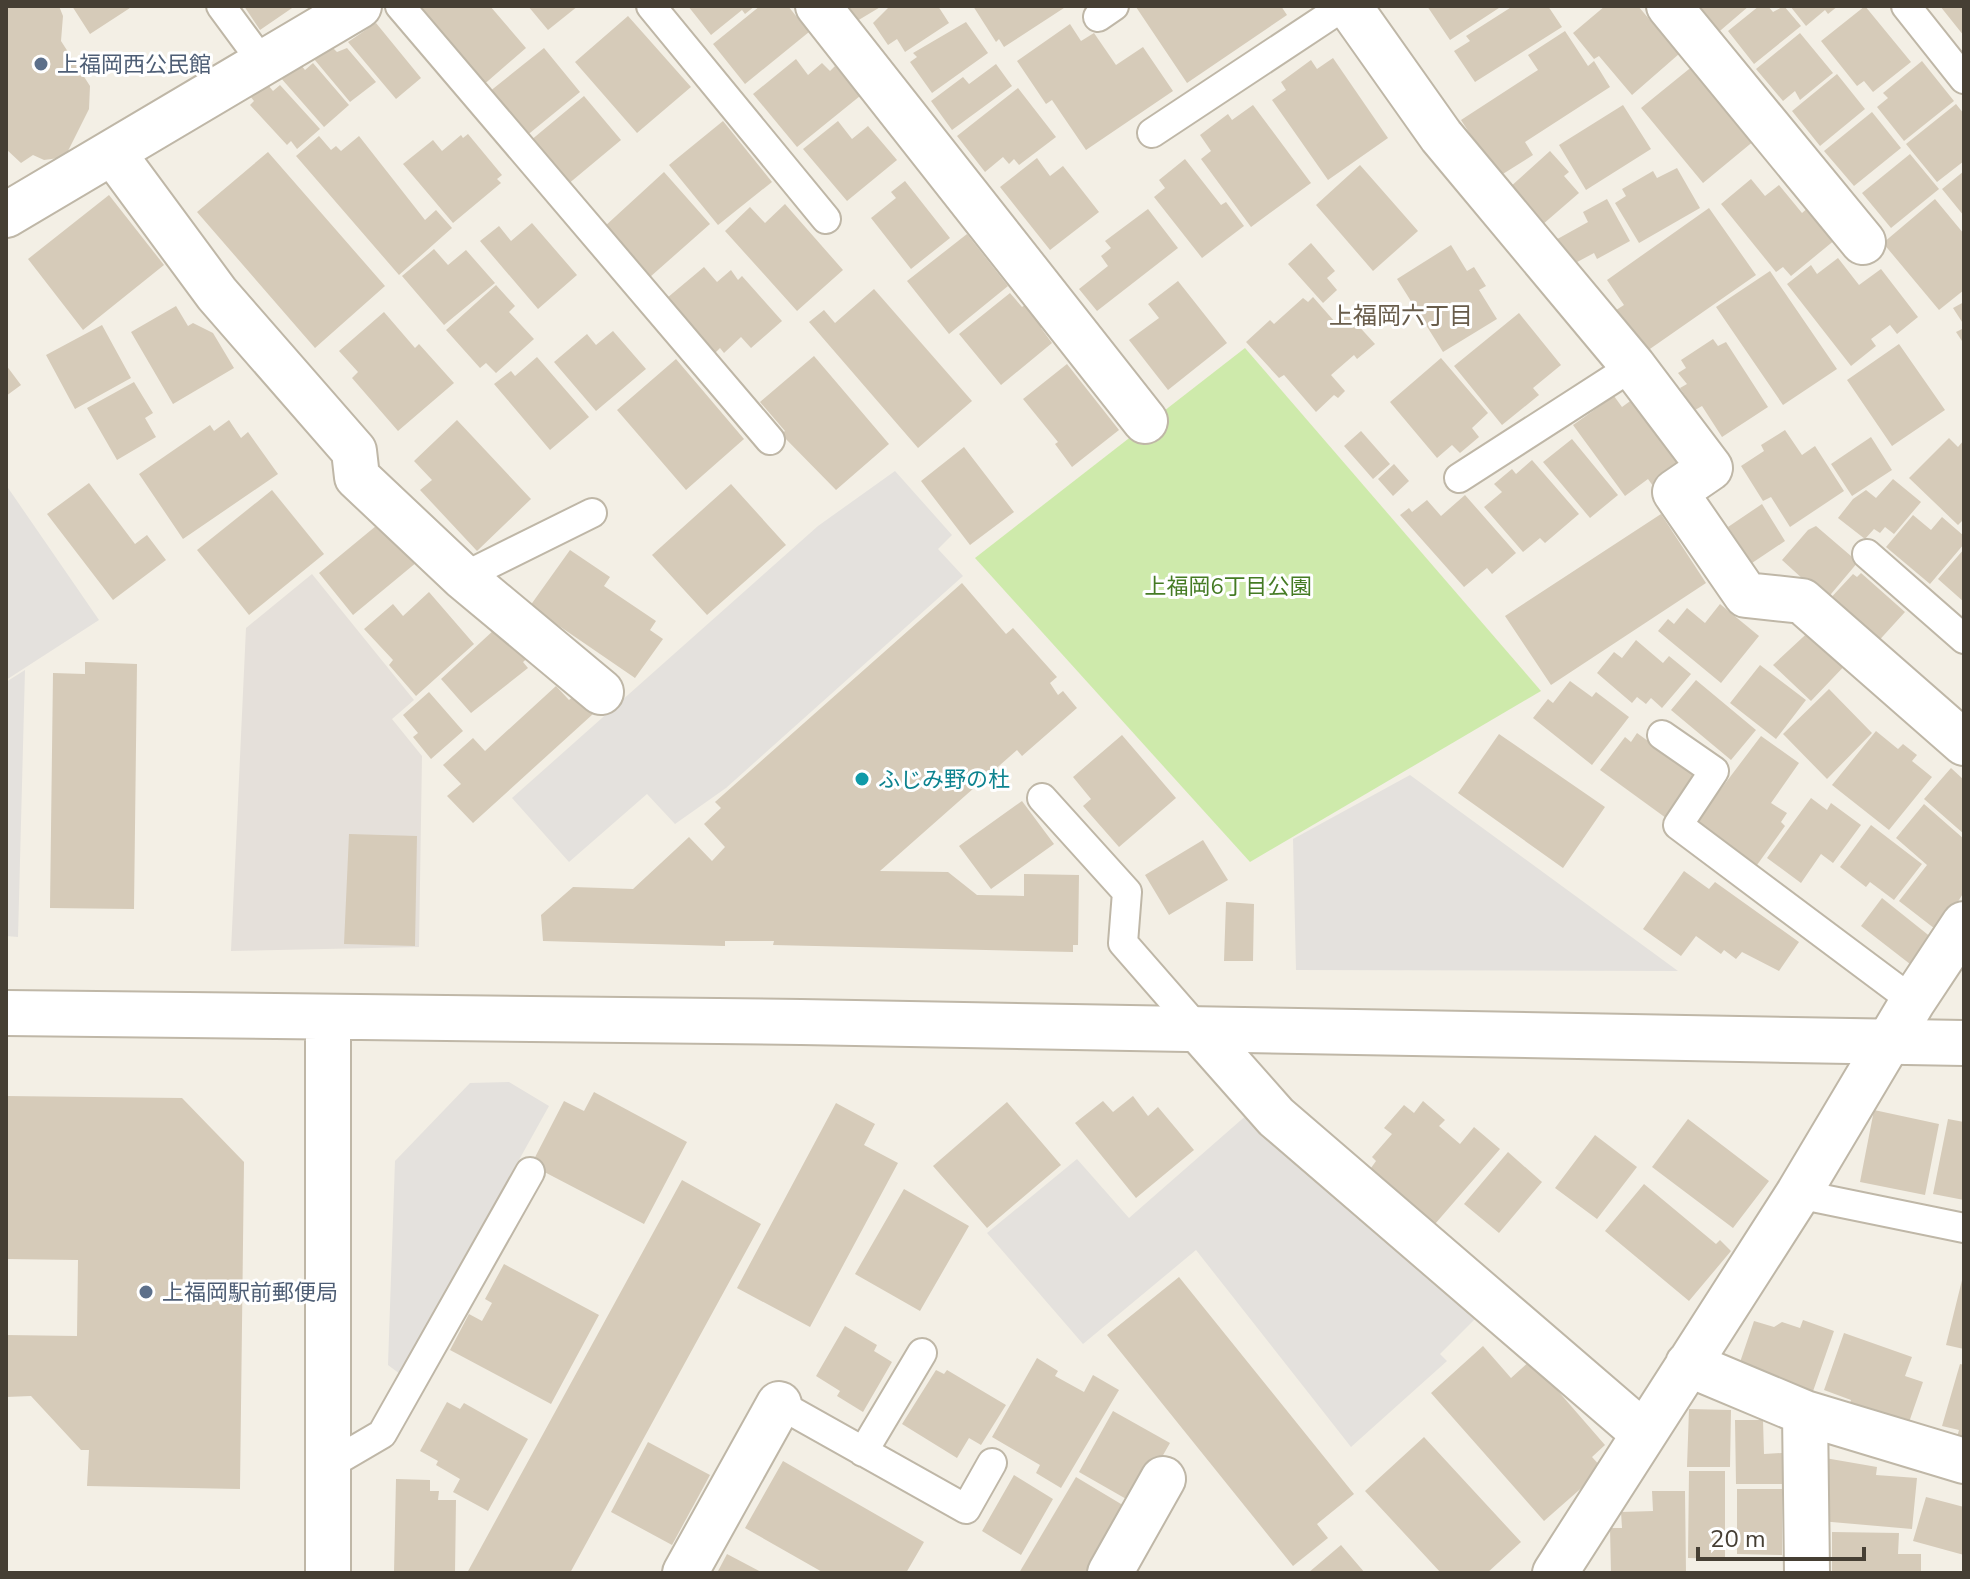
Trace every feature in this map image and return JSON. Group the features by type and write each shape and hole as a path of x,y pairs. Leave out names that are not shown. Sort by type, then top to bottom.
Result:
{"street":[{"path":"6,215 359,6"},
{"path":"818,6 1145,421"},
{"path":"1347,6 1441,136 1633,366 1710,468 1675,492 1746,595 1802,601 1964,743"},
{"path":"1669,6 1863,242"},
{"path":"113,153 217,294 354,451 357,477 463,577 601,692"},
{"path":"1566,1567 1643,1433 1798,1194 1889,1040 1964,924"},
{"path":"6,1013 328,1019 817,1022 1964,1043"},
{"path":"328,1019 328,1573"},
{"path":"1199,1030 1276,1117 1643,1433"},
{"path":"1688,1364 1805,1413 1964,1461"},
{"path":"685,1573 779,1404"},
{"path":"1805,1413 1807,1573"},
{"path":"1110,1573 1163,1479"}],"lane":[{"path":"221,6 263,63"},
{"path":"400,6 770,440"},
{"path":"651,6 826,219"},
{"path":"1152,133 1347,6"},
{"path":"1906,6 1964,79"},
{"path":"1459,478 1633,366"},
{"path":"463,577 592,513"},
{"path":"1867,554 1964,639"},
{"path":"1662,735 1714,771 1678,825 1913,1001"},
{"path":"1042,798 1127,892 1123,943 1199,1030"},
{"path":"329,1465 382,1434 530,1172"},
{"path":"1798,1194 1964,1228"},
{"path":"863,1452 922,1353"},
{"path":"779,1404 966,1509 992,1463"}],"shaded area":[{"path":"895,471 952,535 938,549 963,576 726,788 675,824 647,794 569,862 512,798 818,526"},
{"path":"6,485 99,620 6,680"},
{"path":"312,574 414,700 392,719 422,756 419,947 231,951 246,628"},
{"path":"25,670 18,937 6,936 6,682"},
{"path":"1410,775 1678,971 1296,970 1293,839"},
{"path":"509,1082 549,1106 400,1374 388,1365 395,1161 470,1083"},
{"path":"1249,1113 1480,1314 1440,1354 1447,1361 1351,1447 1196,1250 1083,1344 987,1233 1077,1159 1129,1218"}],"green space":[{"name":"上福岡6丁目公園","path":"1245,348 1541,691 1250,862 975,558"}],"building":[{"name":"上福岡西公民館","path":"6,6 59,6 63,16 61,41 90,86 89,109 68,151 59,158 44,160 33,155 21,163 6,149"},
{"path":"72,6 133,6 90,34"},
{"path":"244,6 295,6 260,30"},
{"path":"425,6 490,6 526,48 481,87 418,12"},
{"path":"528,6 578,6 548,30"},
{"path":"688,6 755,6 745,14 742,10 711,35"},
{"path":"760,6 788,6 809,32 745,84 713,44"},
{"path":"848,6 882,6 857,21"},
{"path":"890,6 938,6 949,23 905,52 897,39 888,45 873,23"},
{"path":"973,6 1067,6 1004,47 999,39 996,42"},
{"path":"1281,6 1287,15 1187,83 1136,7"},
{"path":"1427,6 1502,6 1450,40"},
{"path":"1513,6 1548,6 1562,27 1475,82 1454,51 1470,41 1466,36"},
{"path":"1605,6 1638,6 1679,54 1632,95 1599,56 1594,59 1573,33"},
{"path":"1688,6 1749,6 1714,36"},
{"path":"1759,6 1768,6 1773,12 1784,6 1801,26 1754,64 1728,31"},
{"path":"1790,6 1838,6 1828,14 1825,10 1806,26"},
{"path":"1865,6 1911,62 1873,92 1864,81 1857,86 1821,41"},
{"path":"1940,6 1964,6 1964,36"},
{"path":"628,16 691,87 637,133 575,62"},
{"path":"966,22 988,53 932,93 910,62 917,57 913,53"},
{"path":"376,23 421,78 396,99 348,42"},
{"path":"1070,24 1081,41 1094,33 1116,65 1143,47 1173,91 1086,150 1052,100 1046,104 1017,61"},
{"path":"1565,31 1588,66 1594,61 1610,87 1525,142 1533,155 1498,177 1461,120 1538,70 1528,55"},
{"path":"1800,33 1833,73 1800,100 1795,91 1783,101 1756,69"},
{"path":"331,46 337,52 347,48 376,82 350,102 314,59"},
{"path":"544,48 580,92 525,137 489,92"},
{"path":"1333,58 1388,138 1328,180 1272,100 1286,90 1281,82 1311,60 1317,69"},
{"path":"796,59 808,75 822,63 830,71 835,66 860,96 797,147 753,94"},
{"path":"1922,61 1954,101 1904,141 1877,107 1888,98 1883,93"},
{"path":"313,63 349,105 324,127 280,77 301,65 305,70"},
{"path":"996,64 1012,86 952,130 931,101 963,77 969,84"},
{"path":"1694,65 1755,140 1703,183 1641,108"},
{"path":"1837,74 1865,109 1820,146 1792,111"},
{"path":"268,85 273,91 280,85 320,129 297,149 291,141 287,145 250,105 254,101 250,96"},
{"path":"1018,88 1056,137 1019,165 1014,159 1009,164 1003,157 985,172 957,136"},
{"path":"584,96 621,140 567,185 530,141"},
{"path":"1956,104 1964,114 1964,161 1937,182 1906,144"},
{"path":"1253,105 1311,183 1251,227 1201,159 1211,151 1200,135 1228,114 1232,120"},
{"path":"1623,105 1651,149 1586,190 1559,145"},
{"path":"1872,112 1901,148 1854,186 1824,151"},
{"path":"723,121 772,182 718,225 669,165"},
{"path":"838,121 852,139 868,126 897,160 847,201 803,149"},
{"path":"468,134 502,175 497,179 501,183 453,223 403,164 433,140 442,151 461,135 463,138"},
{"path":"319,136 331,150 336,146 341,151 359,136 425,220 436,210 452,228 399,275 296,156"},
{"path":"1550,151 1569,172 1564,176 1579,193 1542,225 1509,188"},
{"path":"268,152 385,286 315,348 197,212"},
{"path":"1910,154 1939,189 1891,228 1862,193"},
{"path":"1037,158 1050,176 1063,166 1099,212 1050,250 1000,187"},
{"path":"1185,159 1221,205 1226,202 1244,226 1202,258 1154,197 1165,188 1159,180"},
{"path":"1360,165 1418,231 1373,271 1316,205"},
{"path":"1677,168 1700,208 1639,243 1615,203 1626,196 1622,189 1653,171 1657,178"},
{"path":"1964,171 1964,216 1942,189"},
{"path":"664,172 710,224 650,277 604,227"},
{"path":"1751,179 1765,196 1779,185 1802,213 1809,207 1836,239 1791,276 1783,267 1776,272 1721,204"},
{"path":"905,181 950,238 911,269 871,218 896,198 891,192"},
{"path":"109,195 164,265 83,330 28,259"},
{"path":"1607,199 1630,241 1597,259 1594,253 1566,268 1552,242 1588,222 1583,212"},
{"path":"1935,199 1964,234 1964,290 1939,310 1883,243"},
{"path":"785,204 843,270 797,311 725,231 750,207 765,223"},
{"path":"1709,208 1756,275 1647,351 1610,314 1624,305 1607,280"},
{"path":"1148,209 1178,248 1097,311 1079,289 1108,266 1101,256 1111,248 1105,241"},
{"path":"532,223 577,275 538,309 480,241 499,226 511,241"},
{"path":"967,234 1008,286 949,334 907,281"},
{"path":"1311,243 1335,271 1327,278 1337,290 1323,303 1288,264"},
{"path":"1451,245 1467,271 1474,267 1486,286 1479,290 1497,319 1443,352 1397,279"},
{"path":"434,249 448,265 466,250 495,283 444,325 402,276"},
{"path":"1838,258 1859,285 1881,269 1918,317 1897,334 1890,325 1871,339 1876,346 1851,366 1787,284 1811,265 1817,274"},
{"path":"704,267 717,282 731,270 738,280 742,276 782,321 751,348 741,337 724,353 720,348 715,353 667,298"},
{"path":"1770,271 1837,369 1783,405 1716,307"},
{"path":"1178,281 1227,343 1168,390 1129,340 1159,318 1148,304"},
{"path":"496,285 515,306 509,312 534,339 496,373 486,363 480,368 446,330"},
{"path":"874,289 972,401 918,448 809,322 824,310 835,323"},
{"path":"1010,293 1022,307 1029,302 1046,323 1041,328 1052,343 1001,385 959,334"},
{"path":"1313,297 1335,322 1346,312 1375,344 1357,359 1354,355 1331,375 1345,391 1338,398 1334,395 1316,412 1284,375 1279,378 1246,342 1270,320 1274,324 1303,298 1308,302"},
{"path":"1964,302 1964,325 1953,308"},
{"path":"176,306 188,326 193,323 213,333 234,368 173,404 131,332"},
{"path":"384,312 415,348 419,344 454,383 398,431 352,378 358,372 339,351"},
{"path":"1519,313 1561,365 1533,388 1539,395 1502,425 1454,366"},
{"path":"102,325 131,378 75,409 46,355"},
{"path":"1964,328 1964,344 1956,332"},
{"path":"613,331 646,369 596,411 554,362 587,334 596,345"},
{"path":"1713,339 1718,346 1726,342 1768,407 1722,437 1702,406 1695,410 1680,388 1687,384 1678,373 1686,368 1681,360"},
{"path":"1899,344 1945,410 1892,446 1847,380"},
{"path":"814,356 889,444 836,490 781,434 785,431 760,402"},
{"path":"537,357 589,417 550,450 494,384 511,371 515,376"},
{"path":"1441,358 1488,413 1472,428 1479,437 1460,453 1452,445 1437,458 1390,402"},
{"path":"676,359 744,439 686,490 617,410"},
{"path":"1067,364 1119,430 1072,467 1055,444 1058,442 1023,399"},
{"path":"6,365 21,385 6,396"},
{"path":"134,382 153,413 145,418 156,437 117,460 87,408"},
{"path":"1614,396 1622,407 1633,399 1686,463 1653,486 1648,479 1625,496 1573,425"},
{"path":"229,420 241,438 248,432 278,474 183,539 139,474 210,425 214,431"},
{"path":"457,420 531,499 477,551 420,490 432,480 414,461"},
{"path":"1785,430 1802,455 1815,446 1844,491 1790,527 1771,497 1763,501 1741,466 1764,451 1761,445"},
{"path":"1361,431 1390,464 1373,479 1344,446"},
{"path":"1871,437 1892,470 1852,496 1831,464"},
{"path":"1949,438 1958,447 1964,440 1964,519 1958,525 1909,478"},
{"path":"1572,439 1618,495 1590,518 1543,462"},
{"path":"964,447 1014,512 970,545 921,481"},
{"path":"1532,460 1579,514 1545,543 1540,538 1523,552 1484,507 1502,492 1494,484 1512,469 1516,474"},
{"path":"1394,464 1409,481 1393,496 1378,479"},
{"path":"1893,479 1921,502 1894,534 1885,527 1880,533 1874,529 1865,539 1838,518 1853,499 1866,490 1876,498"},
{"path":"89,483 135,544 147,535 166,560 113,600 47,514"},
{"path":"731,484 786,545 707,615 652,555"},
{"path":"272,490 324,554 249,615 197,550"},
{"path":"1465,495 1516,553 1492,574 1487,568 1464,587 1400,515 1409,508 1412,512 1427,500 1441,516"},
{"path":"1762,504 1785,541 1752,563 1728,527"},
{"path":"1661,514 1706,583 1551,685 1505,616"},
{"path":"1913,515 1931,530 1942,517 1964,536 1964,544 1930,584 1886,547"},
{"path":"382,521 417,562 353,615 319,573"},
{"path":"1816,526 1858,562 1826,600 1782,560 1808,530"},
{"path":"1964,549 1964,602 1938,579"},
{"path":"570,550 610,577 604,586 656,621 650,630 663,639 635,678 530,606"},
{"path":"1861,573 1905,612 1874,646 1826,603 1853,574 1857,577"},
{"name":"ふじみ野の杜","path":"962,583 1006,634 1013,628 1057,677 1050,683 1058,695 1063,691 1077,708 1022,756 1017,750 880,871 948,872 977,895 1024,896 1024,874 1079,875 1078,945 1073,945 1073,952 773,945 774,941 725,941 725,946 543,941 541,915 573,887 633,889 689,837 712,861 725,847 704,824 721,808 715,802"},
{"path":"429,592 474,644 416,696 389,665 393,660 364,629 393,604 403,616"},
{"path":"1720,604 1759,636 1721,683 1658,631 1668,619 1674,624 1687,608 1705,623"},
{"path":"1816,625 1851,659 1811,701 1773,665"},
{"path":"495,629 531,655 523,662 528,668 471,713 441,679"},
{"path":"1636,640 1663,663 1669,656 1691,674 1662,708 1651,698 1646,704 1637,697 1632,703 1597,673 1614,652 1622,658"},
{"path":"85,662 137,664 134,909 50,908 53,673 85,674"},
{"path":"1760,665 1806,700 1776,739 1730,703"},
{"path":"1696,680 1756,730 1731,760 1671,710"},
{"path":"1570,681 1592,697 1596,692 1629,717 1592,765 1533,718 1548,699 1553,703"},
{"path":"556,686 569,700 576,694 593,714 473,823 447,796 461,784 443,765 473,738 485,751"},
{"path":"1829,689 1872,733 1827,779 1783,734"},
{"path":"429,692 463,731 431,759 413,737 418,733 403,715"},
{"path":"1876,731 1898,749 1903,744 1917,755 1912,761 1932,777 1889,830 1832,785"},
{"path":"1637,733 1696,776 1666,818 1600,770 1625,737 1631,742"},
{"path":"1499,734 1605,807 1563,868 1458,793"},
{"path":"1122,735 1176,798 1119,847 1083,806 1091,799 1073,777"},
{"path":"1761,736 1799,763 1771,803 1787,813 1781,822 1785,826 1757,865 1696,822"},
{"path":"1951,768 1964,780 1964,834 1924,799"},
{"path":"1811,798 1827,810 1831,803 1861,825 1833,863 1821,854 1801,883 1767,858"},
{"path":"1022,801 1054,844 991,889 959,846"},
{"path":"1924,804 1964,839 1964,892 1939,932 1899,901 1927,865 1896,838"},
{"path":"1871,825 1922,864 1894,900 1870,882 1866,887 1840,867"},
{"path":"349,834 417,836 415,946 344,944"},
{"path":"1203,840 1228,880 1169,915 1145,875"},
{"path":"1684,871 1709,889 1715,882 1799,942 1779,971 1742,952 1736,959 1724,950 1721,954 1696,936 1681,956 1643,929"},
{"path":"1882,898 1932,938 1910,964 1861,926"},
{"path":"1226,902 1254,904 1253,961 1224,961"},
{"path":"594,1092 687,1142 644,1224 531,1165 564,1101 584,1111"},
{"path":"6,1096 182,1098 244,1162 240,1489 87,1486 89,1450 81,1450 31,1396 6,1397 6,1335 77,1336 78,1260 6,1259"},
{"path":"1133,1096 1148,1116 1158,1107 1194,1150 1136,1198 1075,1123 1103,1101 1113,1112"},
{"path":"1423,1101 1445,1120 1439,1126 1460,1144 1474,1127 1500,1149 1435,1224 1371,1168 1376,1161 1372,1157 1392,1134 1384,1128 1404,1105 1414,1113"},
{"path":"1007,1102 1061,1165 987,1228 933,1166"},
{"path":"836,1103 875,1124 864,1145 898,1163 810,1327 737,1288"},
{"path":"1874,1110 1939,1124 1925,1195 1860,1182"},
{"path":"1688,1119 1769,1181 1733,1228 1652,1167"},
{"path":"1948,1119 1964,1122 1964,1200 1933,1194"},
{"path":"1595,1135 1637,1167 1597,1219 1555,1188"},
{"path":"1508,1152 1542,1182 1499,1233 1464,1204"},
{"path":"682,1180 761,1224 570,1573 467,1573"},
{"path":"1644,1184 1716,1244 1720,1240 1731,1251 1689,1301 1605,1231"},
{"path":"904,1189 969,1226 920,1311 855,1274"},
{"path":"504,1264 599,1315 551,1404 450,1350 469,1314 482,1321 492,1303 485,1299"},
{"path":"1964,1272 1964,1349 1946,1345"},
{"path":"1179,1277 1354,1494 1317,1524 1328,1538 1293,1566 1107,1335"},
{"path":"1803,1320 1834,1331 1811,1397 1737,1371 1754,1321 1774,1327 1782,1322 1800,1328"},
{"path":"845,1326 877,1345 874,1351 892,1362 863,1412 837,1396 840,1391 816,1376"},
{"path":"1844,1333 1912,1357 1905,1376 1923,1382 1907,1428 1849,1406 1851,1400 1824,1390"},
{"path":"1483,1346 1511,1378 1531,1360 1605,1445 1592,1457 1603,1469 1544,1521 1431,1393"},
{"path":"1037,1358 1058,1371 1055,1376 1084,1392 1093,1375 1119,1390 1061,1488 1036,1473 1040,1465 992,1437"},
{"path":"1960,1364 1964,1365 1964,1439 1957,1437 1959,1430 1942,1426"},
{"path":"936,1370 944,1374 947,1370 1006,1405 981,1445 969,1438 957,1458 902,1424"},
{"path":"447,1402 460,1409 464,1403 528,1439 488,1511 453,1492 460,1479 420,1451"},
{"path":"1689,1409 1731,1410 1730,1467 1687,1467"},
{"path":"1113,1411 1170,1443 1135,1504 1079,1472"},
{"path":"1735,1420 1763,1420 1764,1454 1782,1453 1783,1484 1736,1484"},
{"path":"1424,1437 1521,1542 1487,1573 1441,1573 1365,1491"},
{"path":"648,1442 710,1475 672,1545 611,1512"},
{"path":"1825,1458 1877,1467 1876,1475 1917,1478 1912,1529 1820,1521"},
{"path":"783,1461 924,1542 906,1573 824,1573 745,1528"},
{"path":"1689,1471 1725,1471 1725,1559 1688,1558"},
{"path":"1014,1475 1053,1499 1021,1555 982,1531"},
{"path":"1076,1477 1126,1507 1087,1573 1019,1573"},
{"path":"396,1479 430,1480 430,1491 439,1491 438,1500 456,1500 455,1573 394,1573"},
{"path":"1737,1489 1782,1489 1782,1555 1737,1554"},
{"path":"1652,1491 1685,1491 1686,1573 1611,1573 1610,1528 1622,1528 1621,1512 1653,1511"},
{"path":"1926,1497 1964,1507 1964,1555 1913,1541"},
{"path":"1832,1532 1899,1533 1898,1554 1921,1554 1921,1573 1832,1573"},
{"path":"1341,1545 1365,1573 1308,1573"},
{"path":"727,1554 763,1573 717,1573"}],"place":[{"name":"上福岡西公民館","path":"41,64"},
{"name":"ふじみ野の杜","path":"862,779"},
{"name":"上福岡駅前郵便局","path":"146,1292"}],"district":[{"name":"上福岡六丁目","path":"1401,316"}]}
